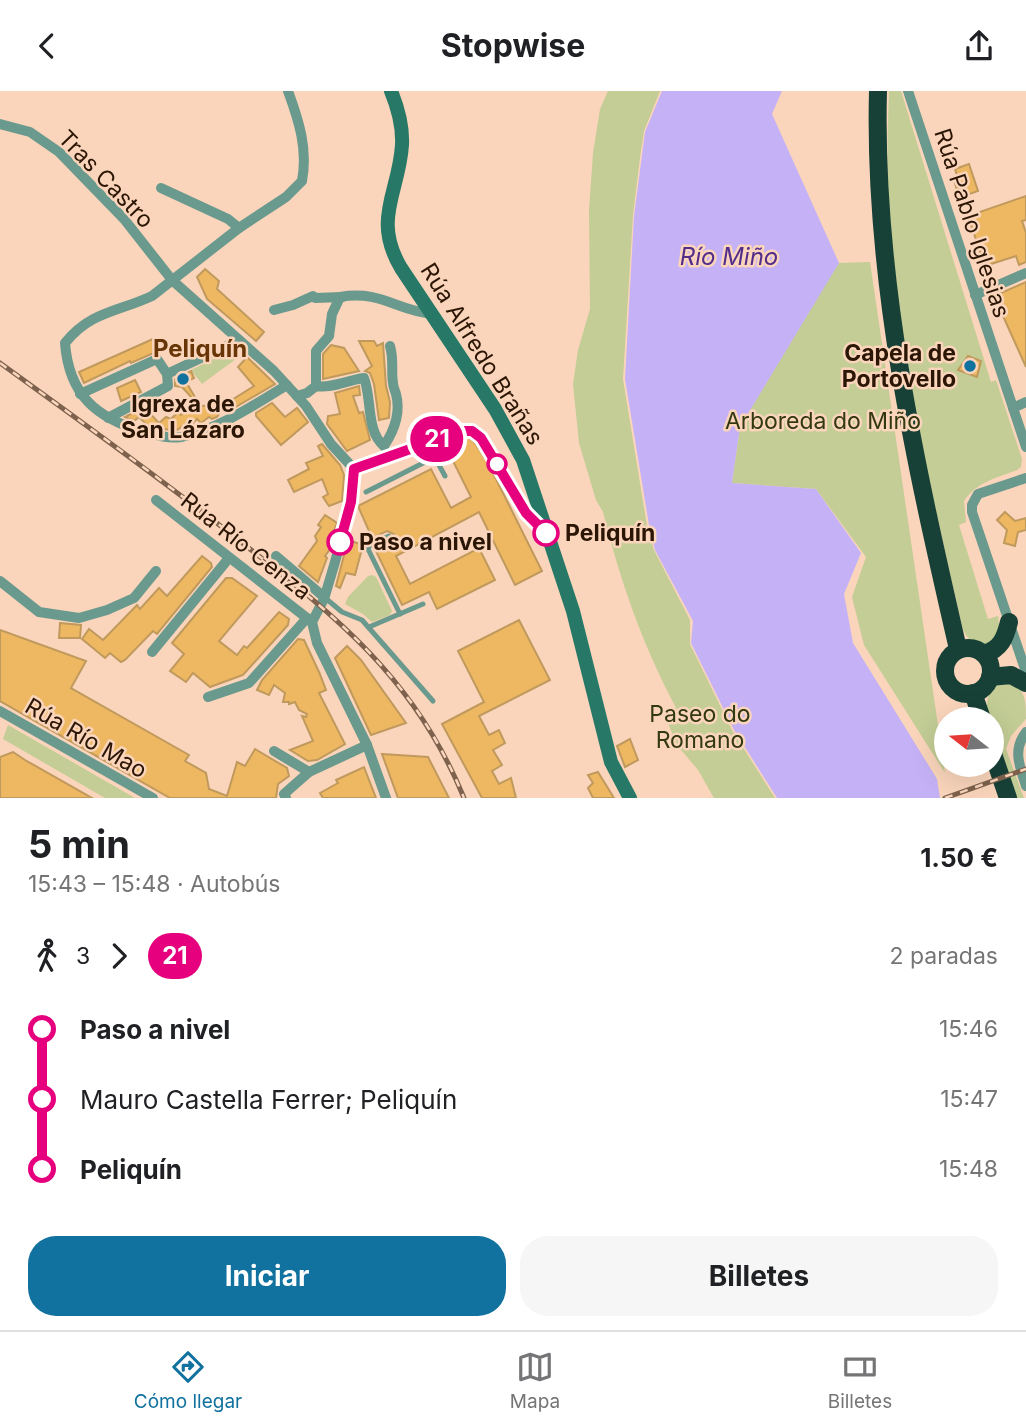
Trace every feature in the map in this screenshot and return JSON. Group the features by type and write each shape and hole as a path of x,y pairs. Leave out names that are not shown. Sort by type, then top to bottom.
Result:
{"highway":[{"path":"878,91 877,148 892,323 904,400 958,649"},
{"path":"984,654 1000,646 1009,622"},
{"path":"972,648 984,654 989,661 990,677 981,690 966,694 952,688 944,675 947,660 958,649 972,648"},
{"path":"990,677 1011,675 1026,683"},
{"path":"973,693 978,707"},
{"path":"1001,777 1008,798"}],"street":[{"path":"287,385 233,417 178,438 156,435 122,425 97,412 80,394 67,362 65,343 100,314 152,296 239,228 286,197 302,181 304,147 300,122 288,91"},
{"name":"Rúa Alfredo Brañas","path":"390,91 398,110 402,146 388,205 390,243 401,268 434,314 514,441 530,477 573,611 611,762 630,798"},
{"name":"Rúa Pablo Iglesias","path":"908,91 1026,447"},
{"name":"Tras Castro","path":"0,124 30,132 60,152 124,219 172,280 287,385 331,444 354,469"},
{"path":"161,188 228,219 239,228"},
{"path":"975,295 1026,273"},
{"path":"274,310 313,296 315,299 361,294 393,301 416,313 434,314"},
{"path":"316,386 316,351 329,335 332,314 342,297"},
{"path":"167,374 239,340"},
{"path":"384,459 384,446 394,431 397,410 397,396 392,382 394,360 390,346"},
{"path":"80,394 157,359 167,374 168,386 108,418"},
{"path":"297,396 316,386 325,387 364,378 369,390 377,441 384,446"},
{"path":"1013,408 1026,403"},
{"path":"208,697 249,684 309,620 322,601 351,502 354,469 461,431 477,434 526,513 548,535"},
{"path":"1026,478 984,491 978,494 972,505 1026,672"},
{"name":"Rúa Río Cenza","path":"156,500 309,620"},
{"path":"276,556 322,601"},
{"path":"152,652 229,558"},
{"path":"2,583 39,613 79,618 134,598 156,571"},
{"path":"309,620 317,643 367,745 386,798"},
{"name":"Rúa Río Mao","path":"1,716 153,798"},
{"path":"1026,732 1021,738 1017,755 1026,786"},
{"path":"286,798 284,794 309,772 367,745"},
{"path":"274,751 309,772"}],"lane":[{"path":"428,443 445,476"},
{"path":"366,492 435,457"},
{"path":"389,536 370,545 368,549 400,614"},
{"path":"322,601 362,620 433,701"},
{"path":"369,627 422,604"}],"green space":[{"name":"Paseo do Romano","path":"608,91 660,91 644,131 640,158 633,215 623,379 647,526 654,550 690,620 690,644 732,730 775,798 714,798 698,770 677,745 665,716 676,708 634,613 579,443 573,384 578,350 590,309 589,210 593,153 600,109"},
{"path":"889,91 901,91 991,382 996,380 1022,459 1021,467 1017,470 994,478 969,495 964,501 966,522 959,525 988,619 998,616 998,633 994,641 985,646 979,647 968,638 962,626 920,439 903,345 889,230"},
{"name":"Arboreda do Miño","path":"870,262 935,707 934,756 864,645 852,597 866,557 816,489 732,483 740,427 838,263"},
{"path":"234,349 244,353 202,384 191,370"},
{"path":"372,575 376,577 392,611 390,615 372,622 345,604 348,597"},
{"path":"995,682 1015,683 1025,699 1026,719 1011,736 1006,749 1024,798 1015,798 1004,765 1004,707 987,707"},
{"path":"8,725 135,798 105,798 3,739"}],"water":[{"name":"Río Miño","path":"662,91 782,91 772,114 839,263 740,427 732,483 816,489 861,553 844,594 853,643 937,779 940,798 777,798 734,730 691,643 693,621 655,550 625,379 634,216 645,132"}],"building":[{"path":"969,164 978,191 964,196 961,188 957,190 953,177 957,176 955,169"},
{"path":"1026,196 1026,220 1022,221 1026,233 1026,262 1019,265 1016,256 985,266 968,216"},
{"path":"205,269 219,281 217,289 264,332 256,341 207,299 197,277"},
{"path":"1026,282 1026,367 994,296"},
{"path":"153,339 156,352 84,383 79,372"},
{"path":"359,341 374,341 377,346 383,343 390,402 389,418 379,420 374,384 370,373 365,371 372,366"},
{"path":"331,345 344,348 359,371 323,379 323,354"},
{"name":"Capela de Portovello","path":"968,356 981,361 977,377 958,370"},
{"path":"247,357 275,384 234,408 230,401 254,386 238,367"},
{"name":"Igrexa de San Lázaro","path":"191,371 194,378 186,382 195,397 193,399 182,387 175,386 175,379"},
{"path":"135,380 141,392 121,401 117,388"},
{"path":"359,386 360,395 353,396 359,413 363,412 370,440 347,451 327,424 328,416 340,414 335,393"},
{"path":"272,403 285,417 297,408 308,422 281,445 256,416 256,413"},
{"path":"215,404 221,411 217,417 209,417 201,423 197,419 190,426 186,424 177,430 171,430 164,429 159,423 166,417 171,419 178,412 181,415 190,408"},
{"path":"144,407 159,423 153,427 139,417 134,421 125,417"},
{"path":"464,438 475,443 489,465 542,571 515,585 479,512 396,556 410,584 479,548 495,580 437,609 429,592 402,605 375,549 392,540 394,534 387,531 372,538 358,506 431,469 451,508 471,497 446,447"},
{"path":"322,444 340,465 344,475 342,501 329,506 323,497 328,494 322,479 294,492 288,480 309,469 306,463 323,456 318,446"},
{"path":"1005,512 1015,521 1026,518 1026,530 1018,532 1015,546 1004,543 1007,530 997,520"},
{"path":"325,515 337,523 318,582 299,566 317,541 315,536 321,527 318,525"},
{"path":"348,540 363,545 355,575 346,573 340,588 336,586"},
{"path":"202,556 212,567 157,634 153,631 125,660 121,662 110,653 105,658 82,639 89,629 103,640 137,605 140,609 159,588 167,596"},
{"path":"226,578 232,578 257,596 219,641 237,655 244,646 247,648 279,612 289,619 288,625 243,675 210,687 193,673 186,682 170,671 184,654 172,643"},
{"path":"519,620 550,680 479,716 489,735 499,730 505,743 493,750 502,765 492,771 499,784 511,778 516,798 482,798 442,724 484,702 458,651"},
{"path":"60,623 81,625 80,638 59,638"},
{"path":"0,630 86,661 71,688 189,755 185,761 206,773 209,789 227,796 237,762 245,766 255,749 287,768 289,776 278,784 276,798 170,798 0,701"},
{"path":"298,639 304,640 319,672 326,690 319,693 345,744 317,760 308,761 290,750 313,741 302,716 306,717 307,714 299,710 295,702 283,702 285,693 274,685 269,695 257,690 262,680"},
{"path":"347,646 361,660 406,723 371,735 335,658"},
{"path":"630,739 638,760 625,767 617,746"},
{"path":"13,752 92,798 0,798 0,757"},
{"path":"382,754 428,757 449,798 398,798"},
{"path":"364,767 376,798 323,798 320,793 338,783 336,780"},
{"path":"598,772 614,798 593,798 588,788 593,783 588,775"}],"railway":[{"path":"0,363 199,509 333,618 365,648 420,715 464,798"},
{"path":"945,798 1026,769"}],"bus line":[{"name":"21","path":"340,542 351,502 354,469 461,431 472,431 481,438 526,513 546,533"}],"place":[{"name":"Capela de Portovello","path":"970,366"},
{"name":"Igrexa de San Lázaro","path":"183,379"},
{"name":"Peliquín","path":"546,533"},
{"name":"Paso a nivel","path":"340,542"}],"district":[{"name":"Peliquín","path":"200,348"}]}
